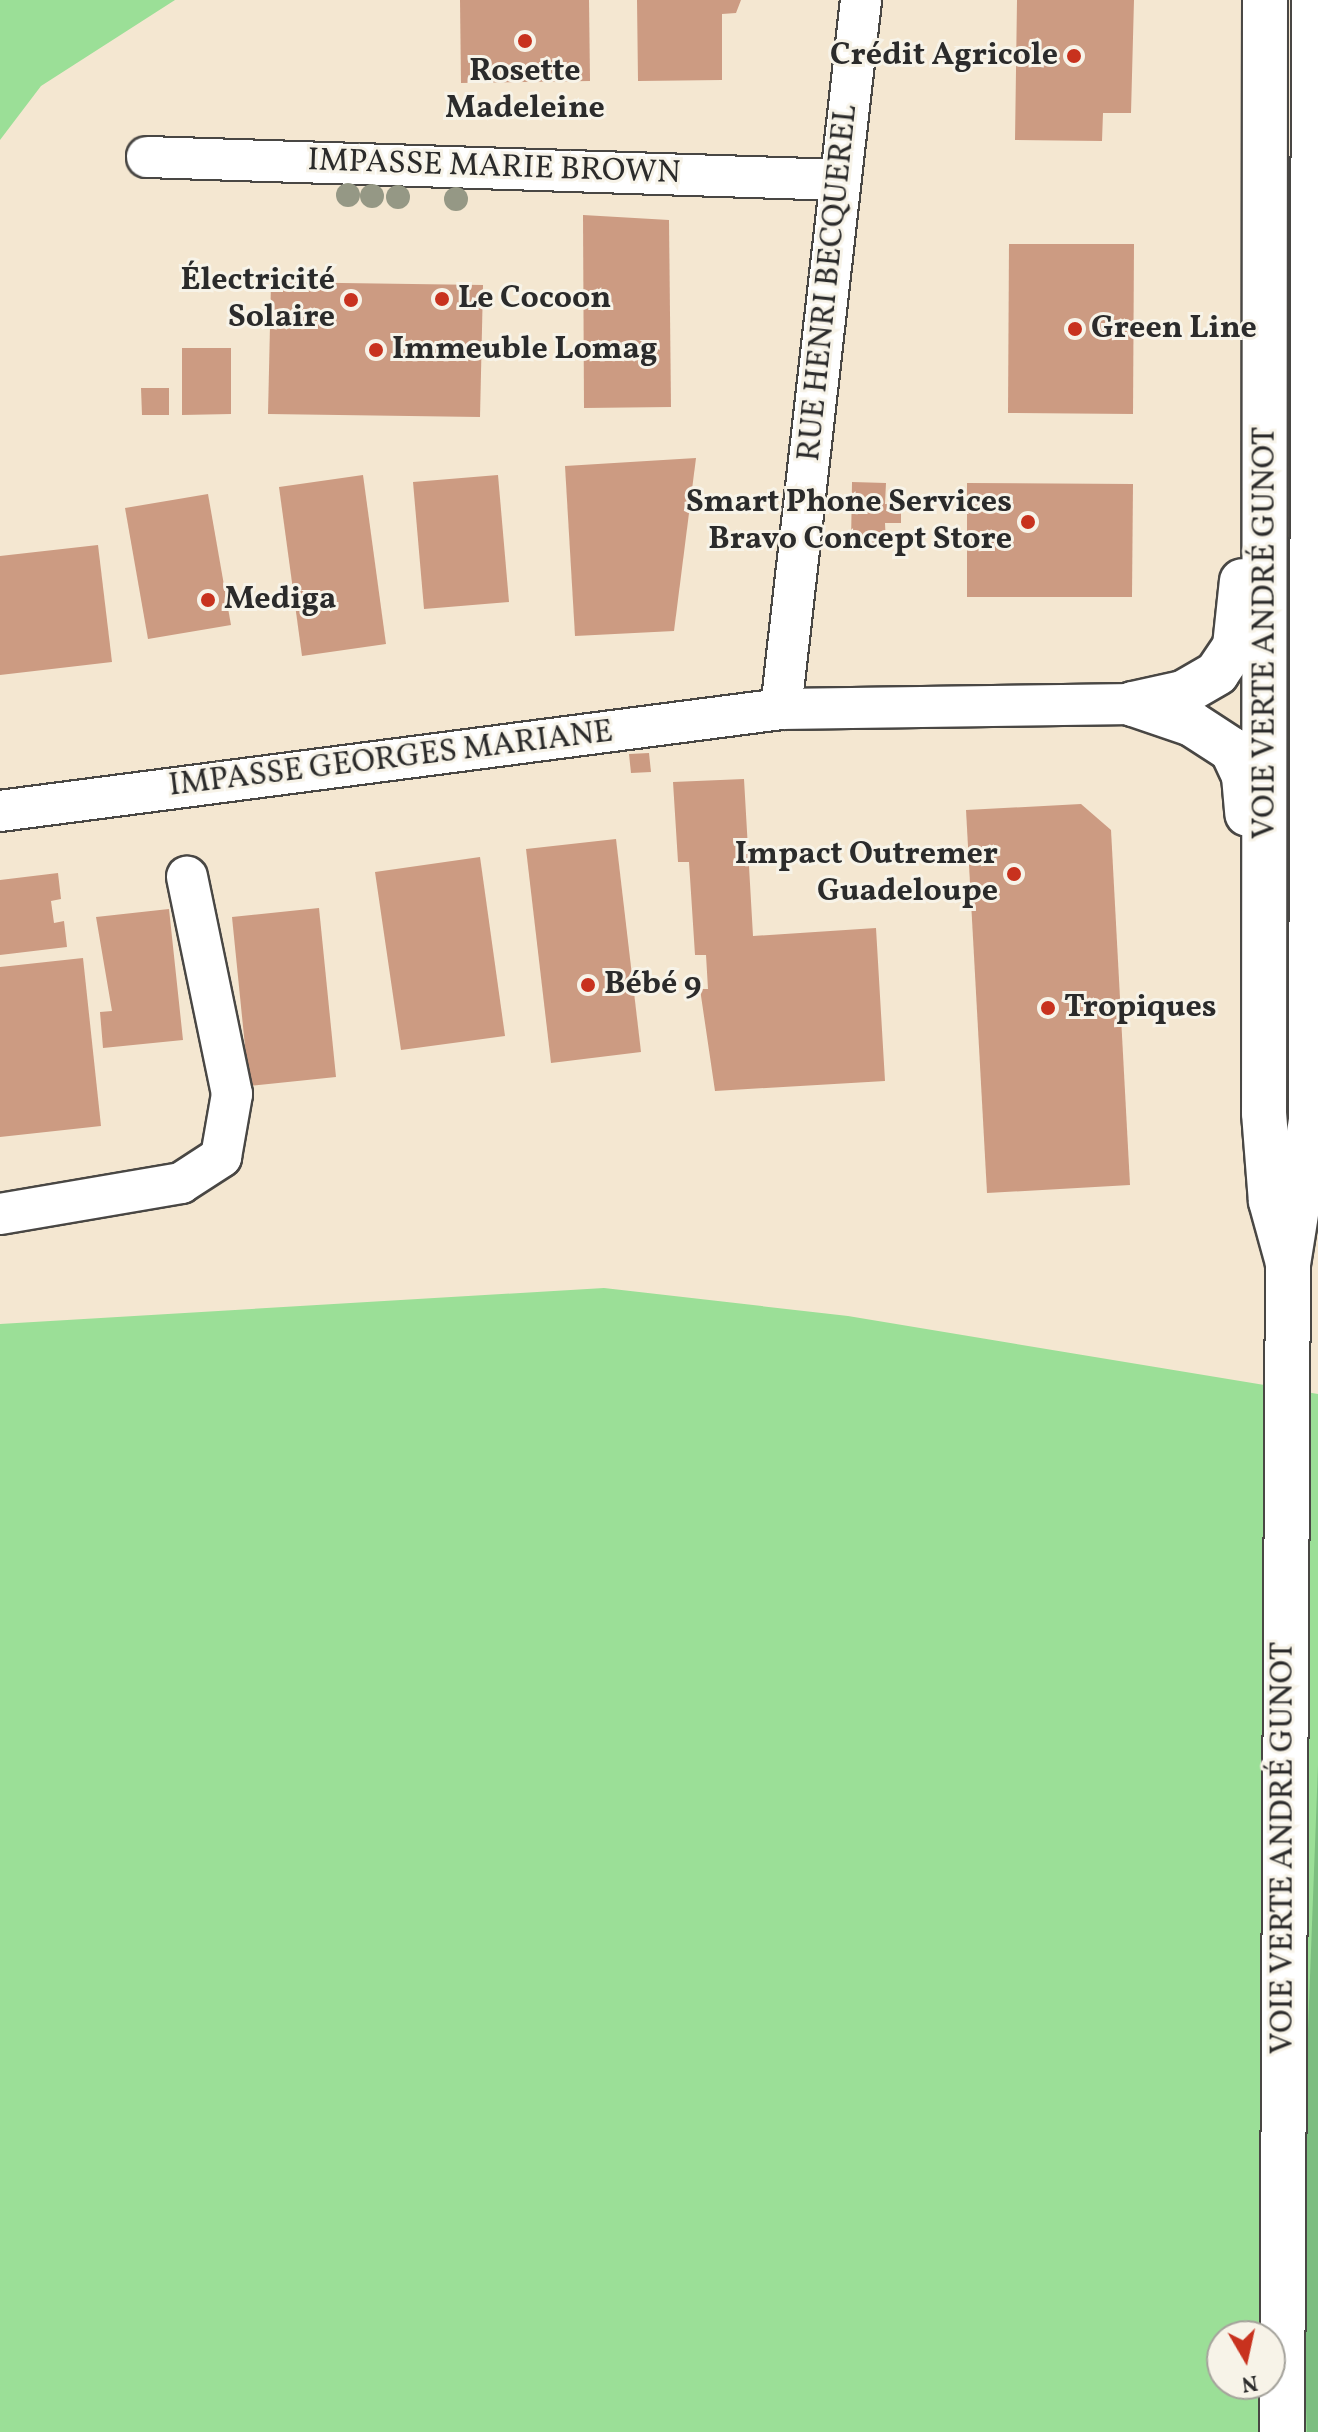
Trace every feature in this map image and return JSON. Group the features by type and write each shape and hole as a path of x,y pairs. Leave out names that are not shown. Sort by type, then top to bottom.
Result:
{"main road":[{"name":"VOIE VERTE ANDRÉ GUNOT","path":"1265,0 1264,1113 1271,1201 1288,1264"},
{"name":"VOIE VERTE ANDRÉ GUNOT","path":"1282,2432 1288,1264 1311,1121 1307,897 1315,350 1314,0"},
{"path":"1133,704 1203,683 1235,646 1246,395 1267,331"},
{"path":"1133,704 1192,724 1232,750 1244,776 1252,876 1264,923"},
{"path":"1307,897 1318,804"}],"street":[{"name":"RUE HENRI BECQUEREL","path":"781,709 861,0"},
{"path":"1252,0 1265,50"},
{"name":"IMPASSE MARIE BROWN","path":"147,157 840,180"},
{"name":"IMPASSE GEORGES MARIANE","path":"0,811 781,709 1133,704"},
{"path":"0,1214 181,1183 221,1157 232,1094 187,877"}],"green space":[{"path":"0,0 175,0 41,86 0,140"},
{"path":"604,1288 848,1316 1318,1394 1318,2432 0,2432 0,1324"},
{"path":"1318,1765 1318,2432 1307,2432 1300,2243"}],"building":[{"name":"Rosette Madeleine","path":"460,0 589,0 590,81 461,83"},
{"path":"637,0 741,0 736,13 722,14 722,80 638,81"},
{"name":"Crédit Agricole","path":"1017,0 1134,0 1131,113 1103,113 1102,141 1015,140"},
{"path":"583,215 669,220 671,407 584,408"},
{"path":"1009,244 1134,244 1133,414 1008,413"},
{"name":"Immeuble Lomag","path":"271,282 483,285 480,417 268,414"},
{"path":"182,348 231,348 231,414 182,415"},
{"path":"141,388 169,388 169,415 142,415"},
{"path":"696,458 674,631 575,636 565,466"},
{"path":"363,475 386,644 302,656 279,487"},
{"path":"498,475 509,602 424,609 413,482"},
{"path":"852,482 886,483 885,504 901,504 901,523 885,523 886,544 851,544"},
{"path":"967,483 1133,484 1132,597 967,597"},
{"path":"208,494 231,625 148,639 125,508"},
{"path":"98,545 112,662 0,675 0,556"},
{"path":"649,753 651,772 631,773 629,754"},
{"path":"744,779 753,936 876,928 885,1081 715,1091 700,989 708,989 706,955 695,955 689,862 678,862 673,782"},
{"name":"Tropiques","path":"1081,804 1111,830 1130,1185 987,1193 966,810"},
{"name":"Bébé 9","path":"616,839 641,1052 551,1063 526,849"},
{"path":"480,857 505,1036 401,1050 375,872"},
{"path":"58,873 61,899 51,901 54,923 64,921 67,947 0,955 0,880"},
{"path":"319,908 336,1077 249,1086 232,917"},
{"path":"169,909 183,1040 103,1048 100,1012 112,1011 96,917"},
{"path":"83,958 101,1126 0,1137 0,967"}],"place":[{"name":"Rosette Madeleine","path":"525,41"},
{"name":"Crédit Agricole","path":"1074,56"},
{"name":"Le Cocoon","path":"442,299"},
{"name":"Électricité Solaire","path":"351,300"},
{"name":"Green Line","path":"1075,329"},
{"name":"Immeuble Lomag","path":"376,350"},
{"name":"Smart Phone Services Bravo Concept Store","path":"1028,522"},
{"name":"Mediga","path":"208,600"},
{"name":"Impact Outremer Guadeloupe","path":"1014,874"},
{"name":"Bébé 9","path":"588,985"},
{"name":"Tropiques","path":"1048,1008"}]}
